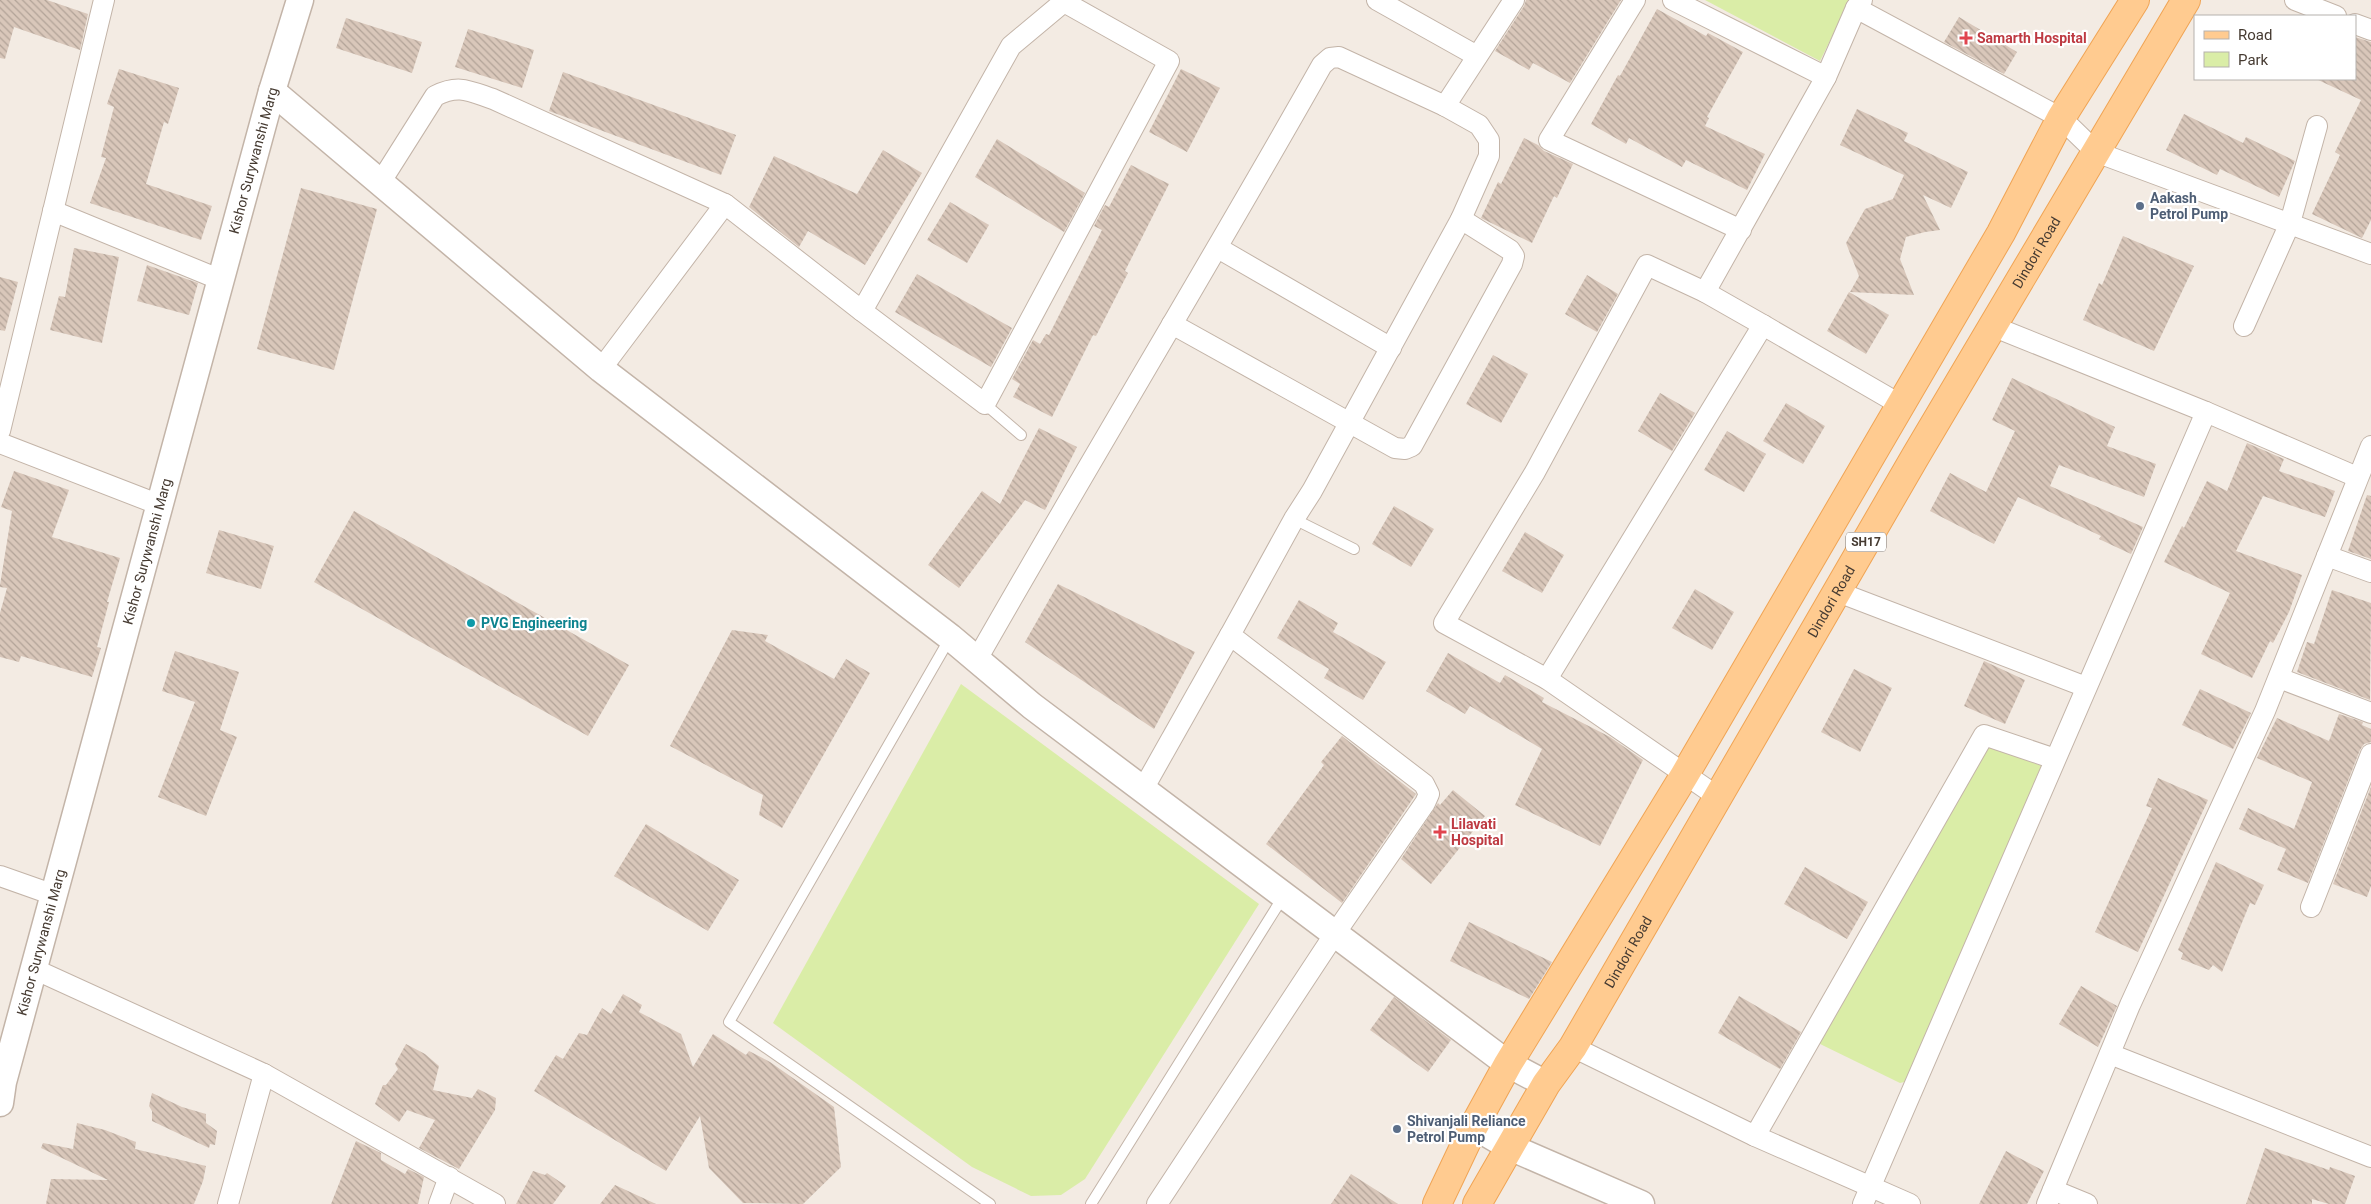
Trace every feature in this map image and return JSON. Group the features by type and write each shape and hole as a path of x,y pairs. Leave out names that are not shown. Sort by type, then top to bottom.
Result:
{"main road":[{"path":"1437,1204 1474,1126 1508,1064 1684,776 2001,233 2061,118 2136,0"},
{"name":"Dindori Road","path":"1477,1204 1546,1084 1573,1046 1992,326 2186,0"}],"street":[{"path":"0,431 104,0"},
{"path":"1376,0 1477,56"},
{"path":"1445,106 1514,0"},
{"path":"1635,0 1549,140 1741,230"},
{"path":"1673,0 1826,77"},
{"path":"2295,0 2333,15"},
{"name":"Kishor Surywanshi Marg","path":"1,1088 298,1"},
{"path":"380,184 435,96 449,89 462,89 493,99 725,204 862,310 985,404 1169,61 1065,1 1011,46 862,310"},
{"path":"1706,292 1826,77 1859,4 2061,118 2096,152 2371,254"},
{"path":"2356,24 2371,30"},
{"path":"976,661 1080,477 1218,248 1322,65 1330,58 1339,57 1445,106 1479,126 1490,140 1489,156 1461,219 1312,491 1294,519 1142,791"},
{"path":"272,91 601,369 950,637 976,661 1142,791 1508,1064 1546,1084"},
{"path":"2244,326 2290,223 2317,126"},
{"path":"601,369 725,204"},
{"path":"53,211 221,280"},
{"path":"1172,324 1349,424 1395,448 1405,449 1412,446 1512,264 1514,256 1510,250 1461,219"},
{"path":"1218,248 1390,348"},
{"path":"1718,797 1684,776 1547,679 1444,623 1534,472 1647,266 1706,292 1902,405"},
{"path":"1547,679 1763,325"},
{"path":"1992,326 2206,412 2357,477"},
{"path":"1866,1196 2206,412"},
{"path":"0,442 160,504"},
{"path":"2087,1204 2050,1197 2110,1054 2278,678 2371,446"},
{"path":"2327,556 2371,572"},
{"path":"1838,592 2086,687"},
{"path":"1157,1204 1334,935 1425,803 1429,794 1424,784 1230,635"},
{"path":"2278,678 2371,713"},
{"path":"1755,1136 1984,735 2055,759"},
{"path":"2311,907 2371,754"},
{"path":"0,876 54,895"},
{"path":"34,969 264,1074 495,1204"},
{"path":"1573,1046 1755,1136 1866,1196 1910,1204"},
{"path":"2110,1054 2371,1157"},
{"path":"228,1204 264,1074"},
{"path":"1474,1126 1510,1147 1641,1204"},
{"path":"439,1204 449,1178"}],"lane":[{"path":"985,404 1020,436"},
{"path":"1294,519 1354,549"},
{"path":"950,637 729,1022 990,1204"},
{"path":"1091,1204 1283,897"}],"green space":[{"path":"1705,0 1850,0 1820,61"},
{"path":"961,684 1259,904 1085,1179 1061,1195 1031,1196 972,1167 773,1023"},
{"path":"1986,745 2045,767 1908,1081 1900,1083 1818,1043"}],"building":[{"path":"0,0 47,0 88,14 80,50 14,27 5,59 0,58"},
{"path":"1526,0 1621,0 1570,83 1533,63 1529,70 1495,51"},
{"path":"1657,9 1706,36 1708,33 1743,52 1707,117 1709,118 1705,126 1765,154 1747,190 1686,160 1682,167 1629,138 1626,144 1591,124"},
{"path":"1959,17 2017,52 2004,74 1944,42"},
{"path":"346,18 422,42 412,73 336,48"},
{"path":"468,29 534,50 522,88 455,67"},
{"path":"2356,37 2371,42 2371,220 2362,238 2312,214 2340,155 2335,152 2361,100 2318,80 2356,80"},
{"path":"119,69 179,88 168,124 164,122 146,184 212,206 201,240 90,203 106,158 101,157 114,107 107,104"},
{"path":"1181,69 1220,88 1187,152 1149,132"},
{"path":"563,72 736,135 721,175 549,111"},
{"path":"1857,109 1908,133 1904,141 1968,172 1951,208 1923,195 1940,230 1906,237 1900,259 1914,295 1850,292 1859,276 1846,243 1865,209 1893,199 1904,175 1840,145"},
{"path":"2184,114 2243,143 2246,137 2295,161 2279,197 2220,169 2217,175 2166,150"},
{"path":"1524,138 1538,145 1544,151 1573,164 1557,198 1554,196 1532,243 1481,218 1498,182 1501,184"},
{"path":"997,139 1085,193 1064,232 975,177"},
{"path":"883,150 922,173 865,265 808,231 799,247 749,207 774,156 857,194"},
{"path":"1131,165 1169,184 1125,271 1128,273 1096,336 1093,335 1052,417 1013,397 1020,384 1012,379 1033,340 1040,344 1046,334 1049,335 1102,230 1094,226 1105,205 1109,207"},
{"path":"301,188 377,209 334,370 257,349"},
{"path":"950,202 989,225 967,263 927,240"},
{"path":"2123,236 2194,266 2154,351 2083,320 2099,283 2102,285"},
{"path":"74,248 119,257 102,343 50,330 59,296 65,297"},
{"path":"147,265 198,283 189,315 137,301"},
{"path":"917,274 1012,328 991,367 895,312"},
{"path":"1587,275 1618,294 1597,332 1565,314"},
{"path":"0,277 18,282 5,331 0,330"},
{"path":"1849,292 1889,315 1866,354 1827,331"},
{"path":"1493,355 1528,374 1501,423 1466,404"},
{"path":"2012,378 2115,427 2107,446 2156,464 2144,497 2059,465 2050,486 2143,527 2131,554 2099,539 2101,536 2018,497 1994,544 1930,511 1950,473 1986,492 2015,431 1992,420"},
{"path":"1660,393 1695,413 1672,451 1638,431"},
{"path":"1786,403 1825,426 1803,464 1763,441"},
{"path":"1039,428 1077,447 1045,510 1025,500 959,588 928,565 982,491 1000,504"},
{"path":"1727,431 1766,454 1744,492 1704,470"},
{"path":"2247,443 2284,459 2279,471 2335,491 2325,517 2263,496 2236,551 2302,575 2289,612 2273,643 2270,641 2252,678 2201,654 2230,593 2164,562 2182,526 2184,528 2207,481 2227,491"},
{"path":"14,471 69,490 52,537 120,558 107,602 109,602 97,647 101,648 92,677 21,656 19,662 0,657 0,613 7,588 0,587 0,585 12,511 1,507"},
{"path":"2367,495 2371,496 2371,559 2348,551"},
{"path":"1394,506 1434,529 1411,567 1372,544"},
{"name":"PVG Engineering","path":"354,511 629,665 588,736 314,582"},
{"path":"219,530 274,546 261,589 206,573"},
{"path":"1525,532 1564,555 1542,593 1502,571"},
{"path":"1058,584 1195,652 1154,729 1025,642"},
{"path":"1695,589 1734,612 1712,650 1672,628"},
{"path":"2332,590 2371,603 2370,700 2297,672 2307,642 2314,644"},
{"path":"1299,600 1338,623 1333,632 1386,662 1363,700 1324,678 1329,669 1277,638"},
{"path":"732,630 768,635 765,641 834,679 846,659 870,673 782,828 759,815 763,795 670,746"},
{"path":"175,651 239,672 220,730 237,737 206,816 158,797 195,702 162,691"},
{"path":"1448,653 1500,683 1505,675 1544,698 1542,702 1610,737 1643,760 1600,846 1515,805 1542,749 1470,706 1465,714 1426,691"},
{"path":"1984,661 2025,680 2005,724 1964,706"},
{"path":"1854,669 1892,688 1860,752 1821,732"},
{"path":"2200,689 2251,713 2233,749 2182,725"},
{"path":"2339,714 2363,722 2362,725 2371,729 2371,742 2364,744 2360,750 2308,883 2277,870 2286,849 2239,829 2248,808 2294,829 2312,782 2257,758 2277,718 2329,741"},
{"path":"1342,736 1416,794 1342,903 1266,844 1324,765 1321,762"},
{"path":"2158,778 2208,800 2138,952 2095,932 2152,808 2146,806"},
{"path":"2371,787 2371,886 2367,897 2333,884"},
{"path":"1453,790 1485,816 1431,884 1401,859 1438,803 1440,805"},
{"path":"646,824 739,880 708,931 614,876"},
{"path":"2216,862 2264,885 2255,905 2250,903 2222,972 2213,965 2209,970 2181,959 2183,953 2178,950"},
{"path":"1805,867 1868,902 1847,939 1784,904"},
{"path":"1469,922 1552,962 1529,999 1450,961"},
{"path":"2081,986 2117,1006 2098,1047 2059,1024"},
{"path":"623,994 642,1005 639,1012 681,1034 693,1067 713,1034 746,1055 749,1051 770,1062 834,1107 841,1167 803,1204 743,1203 709,1168 700,1116 666,1171 534,1091 556,1055 563,1059 579,1033 587,1035 602,1008 611,1014"},
{"path":"1739,996 1801,1032 1780,1069 1718,1033"},
{"path":"1394,997 1451,1040 1428,1072 1370,1030"},
{"path":"406,1044 425,1054 439,1066 433,1090 472,1098 478,1089 496,1098 495,1110 459,1169 419,1148 435,1120 407,1110 399,1122 375,1104 383,1085 386,1085 398,1069 395,1064"},
{"path":"152,1093 182,1107 206,1114 206,1123 217,1131 215,1145 210,1144 209,1148 152,1121 152,1111 149,1106"},
{"path":"77,1123 105,1130 136,1142 135,1149 206,1166 203,1181 194,1204 46,1204 51,1179 108,1180 41,1148 43,1143 73,1149"},
{"path":"356,1141 381,1153 381,1160 405,1174 408,1169 424,1177 418,1204 331,1204"},
{"path":"2265,1148 2329,1170 2330,1167 2355,1176 2345,1204 2329,1204 2312,1199 2312,1204 2246,1204"},
{"path":"2006,1151 2044,1171 2027,1204 1979,1204"},
{"path":"533,1171 545,1175 547,1173 566,1186 553,1204 516,1204"},
{"path":"1351,1174 1398,1204 1331,1204"},
{"path":"615,1185 656,1204 600,1204"}],"place":[{"name":"Samarth Hospital","path":"1966,38"},
{"name":"Aakash Petrol Pump","path":"2140,206"},
{"name":"PVG Engineering","path":"471,623"},
{"name":"Lilavati Hospital","path":"1440,832"},
{"name":"Shivanjali Reliance Petrol Pump","path":"1397,1129"}]}
